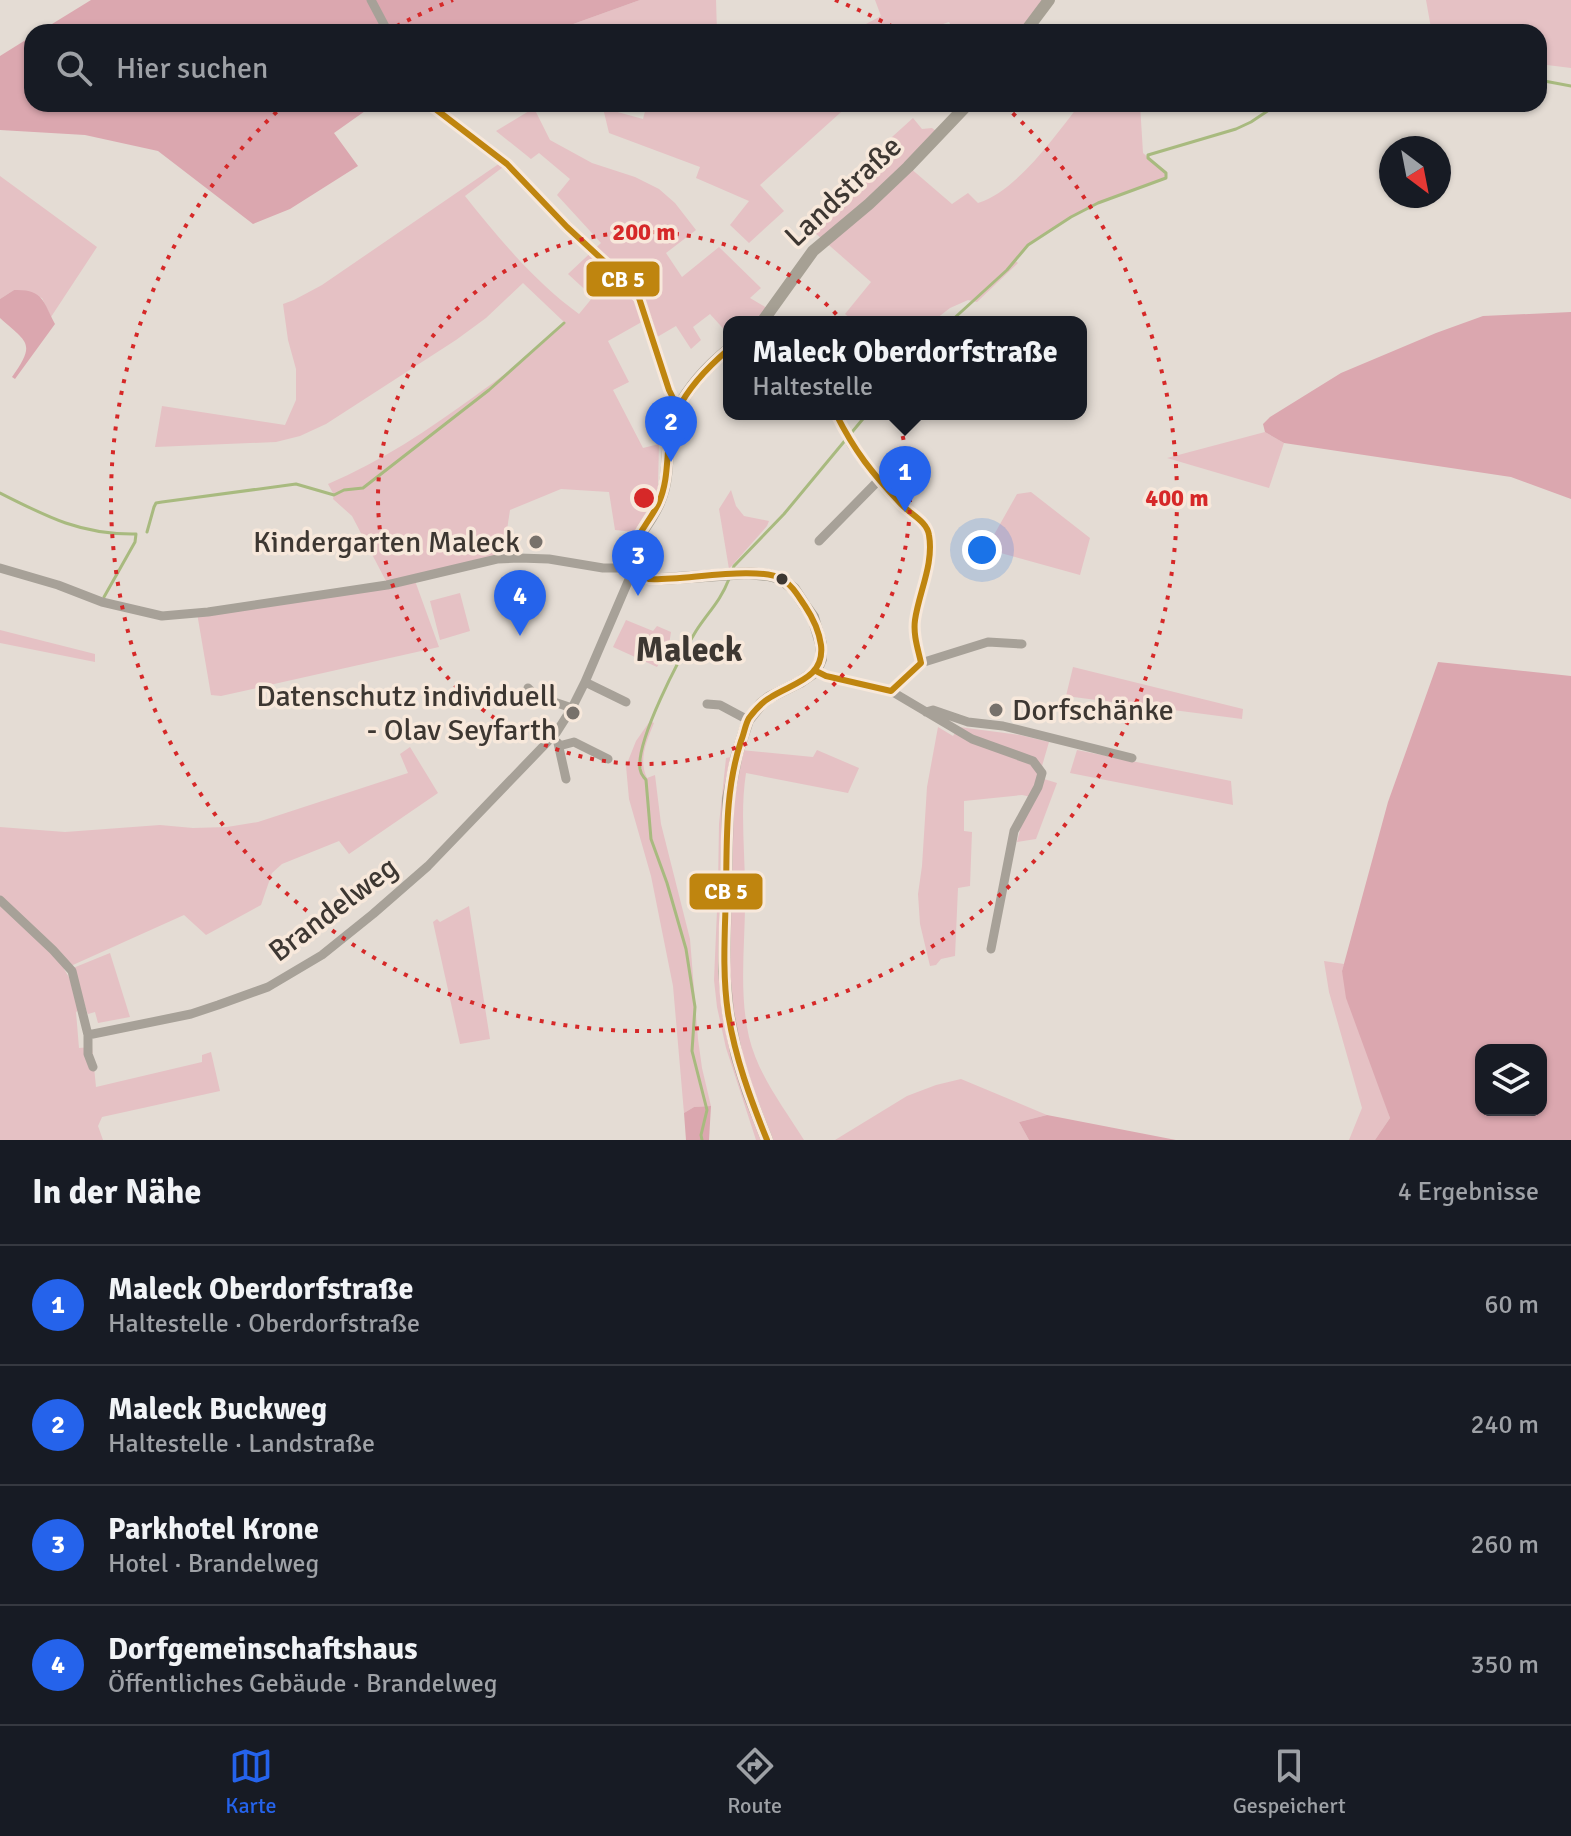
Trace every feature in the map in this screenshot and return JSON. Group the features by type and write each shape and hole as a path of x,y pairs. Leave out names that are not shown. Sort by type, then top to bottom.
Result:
{"street":[{"path":"371,0 384,24"},
{"path":"1031,24 1049,0"},
{"path":"439,112 507,164 639,298 669,390 678,408"},
{"name":"Landstraße","path":"766,316 813,251 869,204 960,112"},
{"path":"723,355 699,378 678,408 669,434 664,490 630,559 633,570 639,576 663,579 747,573 780,578 794,589 813,617 821,644 822,653 816,671 770,697 748,720 728,799 724,971 728,1012 737,1057 767,1140"},
{"path":"839,420 851,444 878,481 924,524 929,533 929,562 915,621 921,663"},
{"path":"819,541 878,481"},
{"path":"0,568 102,602 162,616 387,585 497,559 549,559 633,570"},
{"name":"Brandelweg","path":"88,1035 191,1014 268,987 322,955 373,914 428,866 556,733 585,682 633,570"},
{"path":"891,691 921,663 988,642 1022,644"},
{"path":"816,671 891,691 972,739 1033,761 1042,773 1038,787 1014,831 991,949"},
{"path":"585,682 626,702"},
{"path":"528,688 536,696 572,708"},
{"path":"707,704 720,705 748,720"},
{"path":"925,712 933,710 968,722 1003,726 1132,758"},
{"path":"556,733 566,779"},
{"path":"559,746 574,742 608,759"},
{"path":"0,900 72,971 93,1067"}],"shaded area":[{"path":"91,0 640,0 573,24 52,24"},
{"path":"640,0 716,0 717,24 573,24"},
{"path":"875,0 1049,0 1031,24 866,24 881,16"},
{"path":"1426,0 1571,0 1571,68 1547,65 1547,24 1430,24"},
{"path":"24,41 24,112 364,112 334,133 358,166 290,209 253,224 158,151 85,135 0,130 0,56"},
{"path":"527,112 536,112 550,140 592,163 635,177 659,189 675,203 696,230 666,253 682,277 719,247 761,288 750,298 767,308 760,316 723,316 723,328 710,314 693,327 701,340 691,349 676,326 652,340 647,319 608,341 629,382 613,390 643,448 659,444 658,486 654,499 634,532 615,530 609,492 561,489 510,510 503,556 414,578 439,647 221,696 211,695 197,613 387,583 352,516 333,499 328,484 386,455 440,421 522,361 564,322 523,283 486,318 456,340 326,424 300,436 276,442 155,447 162,406 285,425 296,400 296,369 283,304 322,285 503,161 507,164 465,196 504,244 579,314 593,297 568,274 601,243 557,195 570,179 539,153 531,159 496,131"},
{"path":"604,112 643,119 645,112 841,112 760,185 784,211 749,243 730,225 749,201 696,178 700,167 609,133"},
{"path":"1074,112 1140,112 1143,153 1166,173 1166,178 1098,203 1028,245 1014,260 1018,263 977,302 968,300 940,316 845,314 871,282 814,232 881,167 871,156 913,118 922,129 932,128 940,134 909,167 952,204 968,193 978,203 993,197 1021,175"},
{"path":"0,176 97,247 51,317 42,298 14,290 0,299"},
{"path":"14,290 37,294 55,324 15,379 12,377 24,357 26,344 0,318 0,299"},
{"path":"1571,312 1571,499 1511,477 1284,443 1265,432 1263,424 1270,417 1341,373 1436,333 1483,316"},
{"path":"1265,432 1284,443 1269,488 1167,458"},
{"path":"731,490 736,506 744,516 769,521 729,569 719,509"},
{"path":"1031,492 1090,538 1080,575 986,549 1017,494"},
{"path":"460,593 470,631 440,640 430,601"},
{"path":"626,620 653,631 657,626 671,632 669,645 657,667 613,647"},
{"path":"0,630 95,654 95,662 0,643"},
{"path":"1438,662 1571,676 1571,1140 1375,1140 1390,1118 1346,998 1342,971 1388,802"},
{"path":"1073,667 1243,709 1242,719 1066,696"},
{"path":"650,721 654,723 644,750 644,771 647,778 655,775 661,824 690,939 698,1039 711,1106 694,1107 684,1113 673,986 651,876 629,799 626,766 636,741"},
{"path":"938,727 953,736 959,727 1049,742 1042,766 1044,779 1057,783 1036,839 1017,842 1022,822 1036,798 1022,795 964,801 964,831 972,832 970,886 958,888 955,956 941,959 930,966 920,924 918,894 927,787"},
{"path":"410,747 438,793 349,854 339,841 282,864 272,873 261,905 206,935 184,915 64,969 79,1010 76,1012 79,1048 92,1047 96,1087 202,1062 202,1055 211,1052 220,1091 102,1117 98,1126 103,1140 0,1140 0,827 65,832 160,825 227,827 258,822 408,773 400,754"},
{"path":"741,750 813,757 817,750 859,768 848,793 746,773 743,982 746,1019 759,1065 804,1140 756,1140 726,1048 717,1007 714,980 719,824 726,758 740,755"},
{"path":"1077,750 1231,781 1233,805 1070,773"},
{"path":"469,906 490,1039 460,1044 433,922 437,919 440,922"},
{"path":"110,953 130,1017 98,1023 95,1012 87,1012 73,968"},
{"path":"1324,961 1344,964 1342,971 1390,1118 1375,1140 1349,1140 1362,1108 1329,992"},
{"path":"961,1079 1047,1115 1019,1122 1029,1140 835,1140 907,1096"},
{"path":"711,1106 709,1140 686,1140 684,1113 694,1107"},
{"path":"1047,1115 1176,1140 1029,1140 1019,1122"}],"waterway":[{"path":"1547,82 1571,86"},
{"path":"957,316 1007,270 1028,245 1098,203 1166,178 1166,173 1148,155 1236,129 1266,112"},
{"path":"147,532 156,503 296,484 334,495 344,490 363,488 489,390 564,323"},
{"path":"732,572 862,420"},
{"path":"0,493 65,523 117,534 136,534 135,542 104,597"},
{"path":"702,1140 707,1110 692,1051 695,1007 686,949 651,839 646,780 640,771 645,739 670,678 729,579"}],"transit line":[{"path":"439,112 507,164 639,298 669,390 678,408"},
{"path":"723,354 687,393 677,411 670,433 663,491 634,546 632,565 637,574 649,579 738,573 782,579 808,611 820,640 821,656 813,672 768,699 749,718 736,759 729,797 724,967 726,998 739,1061 767,1140"},
{"path":"816,671 891,691 921,663 915,620 928,567 928,530 873,472 839,420"}],"place":[{"name":"Maleck Buckweg","path":"671,462"},
{"name":"Maleck Oberdorfstraße","path":"905,512"},
{"name":"Kindergarten Maleck","path":"536,542"},
{"name":"Parkhotel Krone","path":"638,596"},
{"name":"Dorfgemeinschaftshaus","path":"520,636"},
{"name":"Dorfschänke","path":"996,710"},
{"name":"Datenschutz individuell - Olav Seyfarth","path":"573,713"}],"district":[{"name":"Maleck","path":"689,649"}]}
